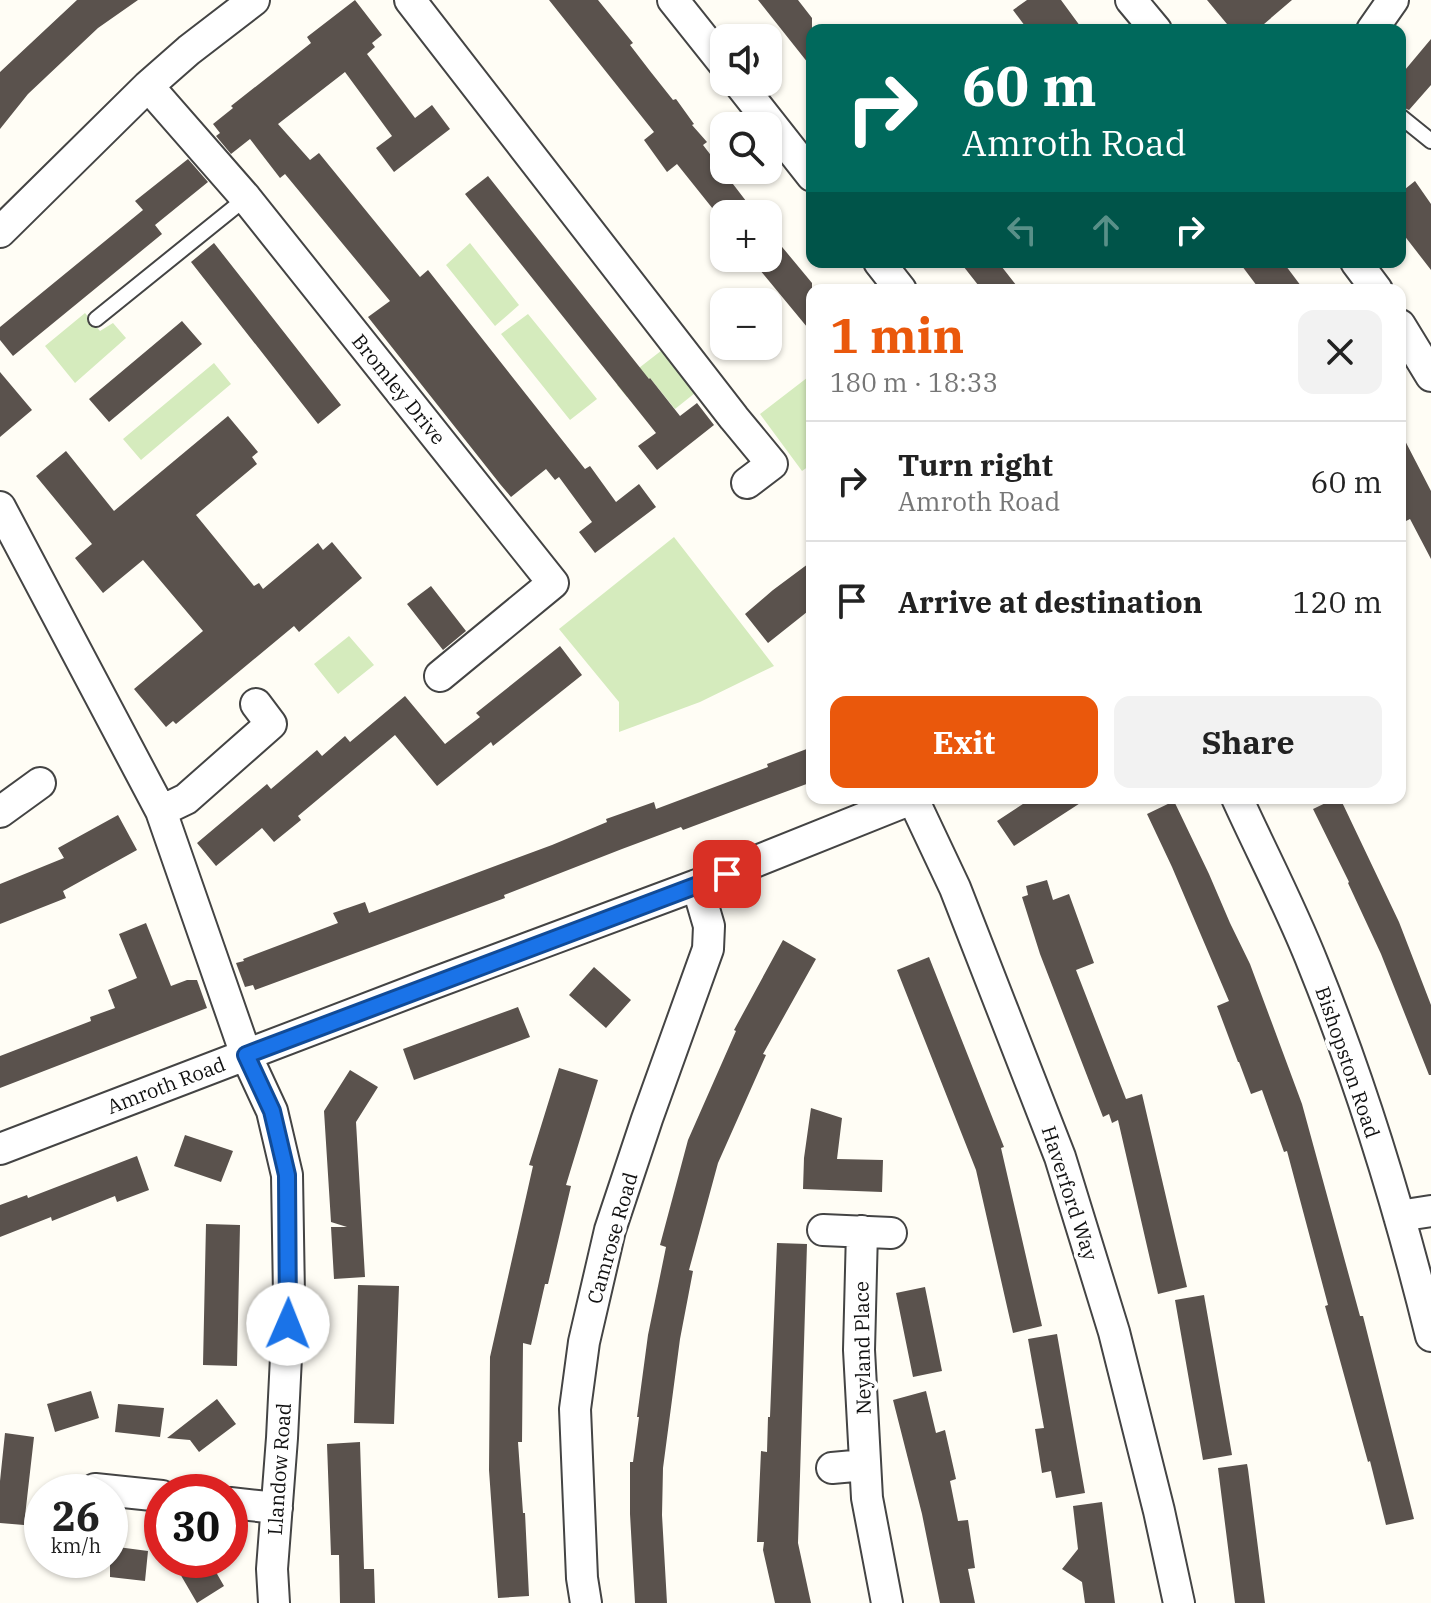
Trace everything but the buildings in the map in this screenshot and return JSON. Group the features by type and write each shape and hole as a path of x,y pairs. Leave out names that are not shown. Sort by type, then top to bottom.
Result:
{"street":[{"path":"1,228 148,86 254,0"},
{"path":"410,0 772,464 747,483"},
{"path":"673,0 710,46"},
{"path":"1131,0 1151,24"},
{"path":"1376,24 1393,0"},
{"name":"Bromley Drive","path":"148,86 246,198 553,583 440,676"},
{"path":"749,96 806,168"},
{"path":"884,268 896,284"},
{"path":"1406,335 1431,376"},
{"path":"0,507 161,811 246,1055"},
{"path":"161,811 186,799 271,724 256,704"},
{"path":"0,812 40,783"},
{"name":"Amroth Road","path":"0,1149 697,885 898,804"},
{"name":"Haverford Way","path":"916,804 955,888 1060,1157 1114,1332 1179,1603"},
{"name":"Bishopston Road","path":"1240,804 1312,962 1358,1084 1399,1216 1431,1336"},
{"name":"Camrose Road","path":"586,1603 582,1578 575,1409 584,1342 610,1230 708,949 709,926 697,885"},
{"name":"Llandow Road","path":"246,1055 272,1111 287,1175 289,1296 272,1569 274,1603"},
{"path":"1399,1216 1431,1211"},
{"name":"Neyland Place","path":"823,1230 877,1232 859,1350 867,1498 887,1603"},
{"path":"832,1468 865,1465"},
{"path":"248,1505 277,1508"}],"lane":[{"path":"1406,121 1431,141"},
{"path":"96,319 246,198"}],"green space":[{"path":"470,243 519,305 495,326 446,265"},
{"path":"85,313 100,331 113,323 126,338 75,383 45,346"},
{"path":"528,314 597,399 570,420 501,334"},
{"path":"666,347 700,389 675,409 650,378 627,397 617,385"},
{"path":"214,363 231,384 141,460 123,439"},
{"path":"806,379 806,468 802,471 760,414"},
{"path":"674,537 774,666 700,702 619,732 619,702 559,629"},
{"path":"349,636 374,665 338,694 314,664"}],"route":[{"path":"288,1324 287,1175 272,1111 246,1055 727,874"}]}
